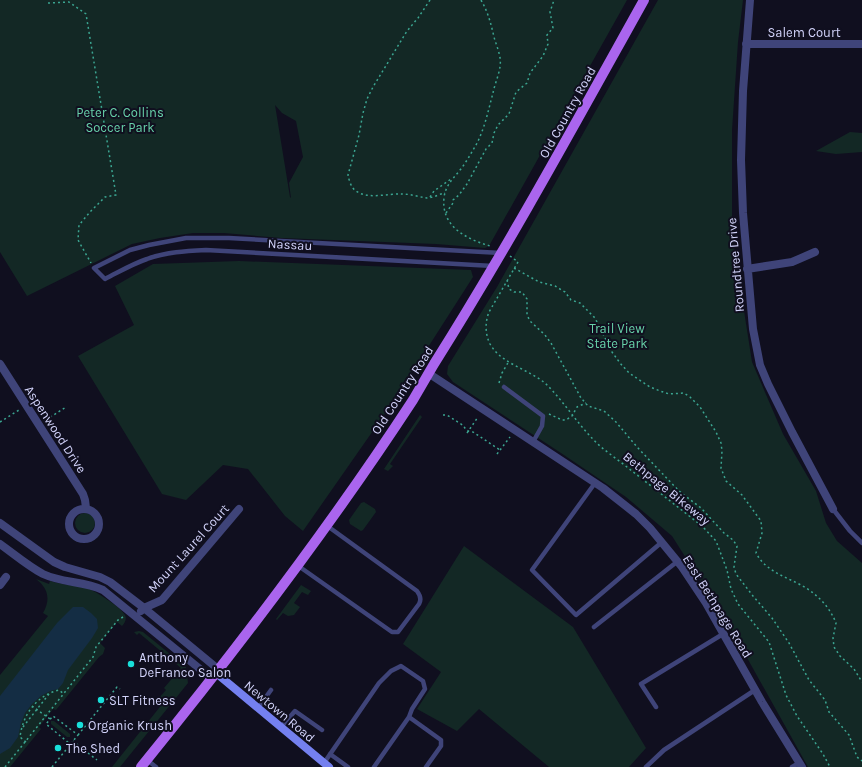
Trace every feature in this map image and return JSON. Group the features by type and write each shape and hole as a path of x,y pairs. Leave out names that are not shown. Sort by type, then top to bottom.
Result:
{"main road":[{"name":"Old Country Road","path":"144,763 215,674 334,516 414,398 525,214 644,0"}],"street":[{"name":"Roundtree Drive","path":"750,0 743,91 741,160 743,213 753,329 760,365 768,384 833,509"},
{"name":"Salem Court","path":"746,44 862,44"},
{"path":"747,269 792,262 815,252"},
{"name":"Aspenwood Drive","path":"0,364 83,494 86,500 86,508"},
{"name":"East Bethpage Road","path":"428,373 595,483 636,514 678,561 706,603 798,766"},
{"name":"Mount Laurel Court","path":"136,617 144,608 162,600 239,509"},
{"path":"0,523 54,562 65,567 100,577 118,588 144,608 215,674"},
{"path":"0,544 44,574 58,579 90,585 103,590 136,617 215,674"},
{"path":"0,585 6,578"},
{"name":"Newtown Road","path":"215,674 326,765"}],"lane":[{"path":"94,268 130,250 186,238 229,238 501,253"},
{"name":"Nassau","path":"94,268 105,279 134,264 154,257 175,252 206,250 494,266"},
{"path":"504,387 543,416 542,426 533,442"},
{"path":"595,483 532,570 576,615 662,542"},
{"path":"833,509 850,531 862,543"},
{"path":"297,565 392,632 398,632 419,604 421,600 420,596 414,589 326,525"},
{"path":"594,627 678,561"},
{"path":"656,707 641,684 723,634"},
{"path":"326,765 330,754 379,683 391,671 401,666 423,681 425,689 412,709 409,717 374,767"},
{"path":"258,708 271,690"},
{"path":"646,767 664,750 755,690"},
{"path":"281,727 295,711 322,730"},
{"path":"409,717 441,740 441,746 426,767"},
{"path":"330,754 348,767"},
{"path":"144,763 156,767"}],"path":[{"path":"430,0 407,31 367,99 348,175 349,180 356,191 366,195 377,196 402,194 426,198 445,193"},
{"path":"482,0 488,14 500,58 499,69 491,105 487,111 480,137 461,169 449,183 445,193 444,203 450,224 463,234 491,246"},
{"path":"446,213 453,203 453,200 459,195 467,184 486,149 492,143 494,133 498,125 509,114 516,92 527,83 530,73 543,56 548,44 547,35 553,28 550,12 554,0"},
{"path":"48,3 69,2 86,14 116,195 105,197 79,225 78,240 94,268"},
{"path":"430,197 434,191 454,178"},
{"path":"514,258 518,262 514,268 539,282 555,286 565,292 571,300 580,303 595,318 612,352 629,373 650,387 660,391 669,394 684,394 690,397 700,407 716,432 721,443 721,468 726,481 742,495 761,521 762,533 756,553 760,560 766,566 818,596 836,623 834,647 840,656 854,669 862,682"},
{"name":"Bethpage Bikeway","path":"514,268 486,320 486,329 490,344 508,362 525,370 546,384 572,416 601,447 702,526 716,541 727,570 730,589 738,604 769,642 786,695 797,716 824,754 830,767"},
{"path":"507,280 509,289 514,292 522,292 527,299 527,314 530,321 546,335 581,398 588,406 604,411 616,422 637,447 679,491 701,508 724,533 733,540 736,546 734,567 736,574 772,618 789,643 809,680 825,700 829,712 849,735 857,757 862,761"},
{"path":"504,387 499,382 508,362"},
{"path":"543,416 550,414 562,420 566,420 572,416 577,407 586,403"},
{"path":"46,420 66,407"},
{"path":"0,422 19,410"},
{"path":"443,415 447,415 464,426 468,432"},
{"path":"468,432 480,415"},
{"path":"468,432 473,432 500,450"},
{"path":"498,454 511,436"},
{"path":"6,767 93,657 96,647 118,620 124,616"},
{"path":"52,767 117,687 120,690"},
{"path":"26,742 20,737 21,728 24,719 32,706 50,692 59,690 64,694"},
{"path":"21,728 50,692"},
{"path":"32,706 50,720"},
{"path":"70,744 46,724 53,716 78,735"},
{"path":"73,741 78,745"},
{"path":"88,753 96,760"}],"green space":[{"name":"Peter C. Collins Soccer Park","path":"0,0 627,0 489,246 485,248 436,244 281,238 224,233 193,233 132,244 27,296 0,252","holes":["275,105 282,113 296,121 303,157 289,183 291,198"]},
{"name":"Trail View State Park","path":"658,0 743,0 738,42 732,130 732,234 752,362 783,434 816,491 826,523 837,541 862,563 862,767 808,767 731,629 672,536 626,497 453,382 447,374 448,366 497,287"},
{"path":"850,132 862,133 862,152 836,154 816,151"},
{"path":"239,261 471,270 473,277 391,405 303,531 285,516 248,469 223,465 186,500 162,494 78,356 134,325 115,286 153,264"},
{"path":"420,415 422,417 390,464 393,466 388,471 384,469"},
{"path":"364,502 375,509 376,512 361,531 350,524 349,520 361,503"},
{"path":"85,513 92,516 95,523 92,530 85,533 78,530 75,523 78,516"},
{"path":"464,546 573,627 646,748 629,767 549,767 479,709 457,731 417,709 441,672 403,644"},
{"path":"36,579 49,584 50,581 87,588 108,600 123,612 126,619 122,626 117,622 100,643 105,648 103,654 56,710 53,709 39,727 41,729 10,767 0,767 0,675 48,616 43,613 47,603 46,590"},
{"path":"301,585 311,591 308,595 302,592 294,603 300,607 294,615 288,616 283,613 277,620 276,619"},
{"path":"134,632 143,632 186,667 188,683 120,767 112,767 163,703 158,699 166,690 164,688 181,668 139,633 137,635"},
{"path":"51,721 54,721 70,734 70,737 67,737 51,724"}],"water":[{"path":"73,607 83,607 91,613 97,619 98,628 68,670 63,683 58,689 41,696 32,704 25,713 18,737 10,748 0,754 0,696 57,623"}],"place":[{"name":"Anthony DeFranco Salon","path":"131,664"},
{"name":"SLT Fitness","path":"101,700"},
{"name":"Organic Krush","path":"80,725"},
{"name":"The Shed","path":"58,748"}]}
